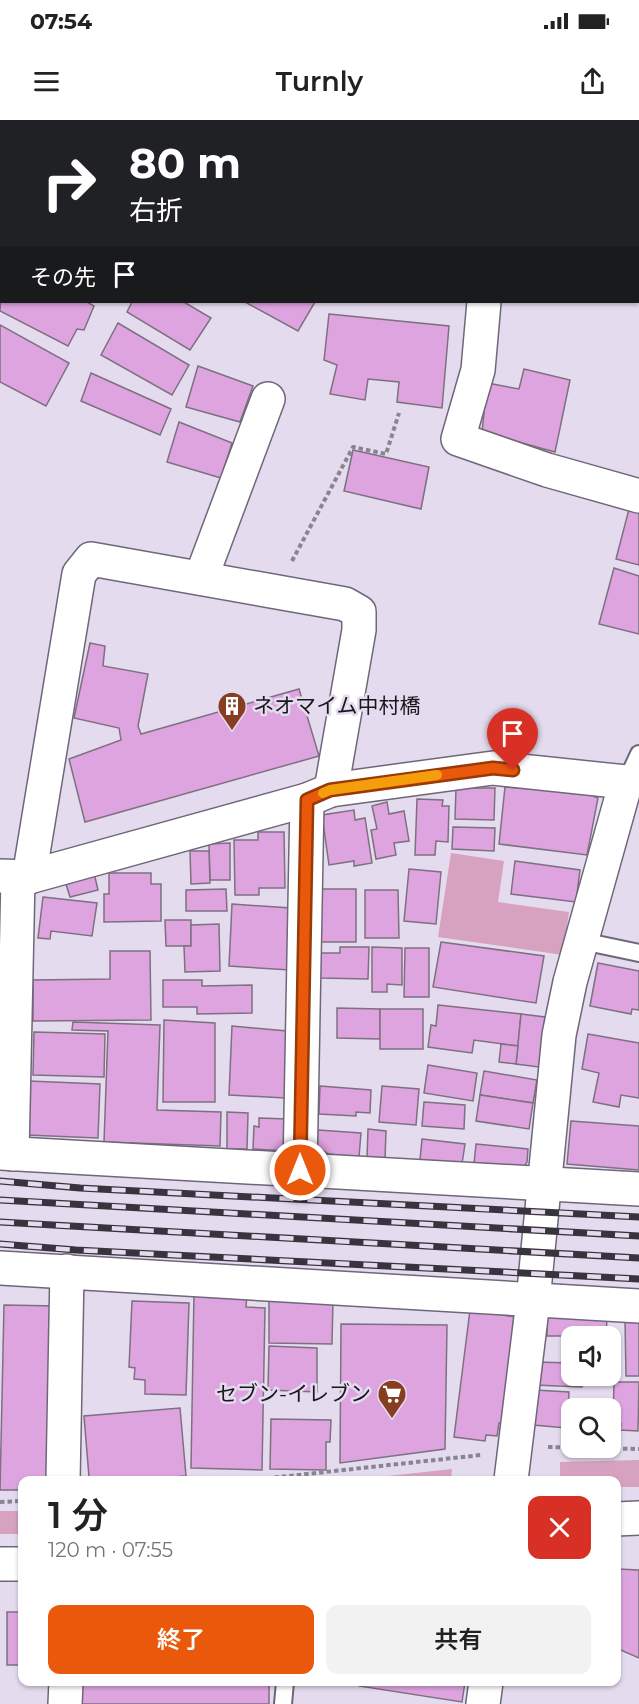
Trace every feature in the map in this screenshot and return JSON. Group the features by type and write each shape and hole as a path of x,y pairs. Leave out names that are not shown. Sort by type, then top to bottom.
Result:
{"street":[{"path":"484,303 478,370 458,439 547,470 639,496"},
{"path":"201,578 268,399"},
{"path":"300,1170 319,795 359,630 359,612 345,604 91,559 79,574 16,876 6,1153 300,1170 543,1184 639,1189"},
{"path":"16,876 319,795 493,768 635,772 582,941 559,1035 533,1301 512,1476"},
{"path":"0,1268 639,1306"},
{"path":"63,1476 67,1271"},
{"path":"621,1519 639,1518"},
{"path":"0,1564 18,1564"},
{"path":"64,1704 66,1686"},
{"path":"483,1704 485,1686"}],"lane":[{"path":"582,941 639,953"},
{"path":"283,1704 285,1686"}],"path":[{"path":"280,593 301,541 353,447 386,454 399,413"},
{"path":"290,1476 472,1457 516,1447 639,1449"},
{"path":"0,1502 18,1501"}],"shaded area":[{"path":"451,853 504,861 498,902 569,912 563,955 438,937"},
{"path":"639,1460 639,1487 621,1487 621,1476 560,1476 560,1462"},
{"path":"452,1469 451,1476 388,1476"},
{"path":"0,1511 18,1511 18,1534 0,1534"}],"building":[{"path":"0,303 89,303 94,306 84,330 77,329 68,346 0,311"},
{"path":"132,303 186,303 211,318 190,350 127,312"},
{"path":"247,303 314,303 298,331"},
{"path":"329,314 449,326 442,408 397,402 399,382 368,379 365,400 330,394 337,365 324,360"},
{"path":"118,323 189,365 172,395 101,355"},
{"path":"0,325 69,363 46,406 0,382"},
{"path":"198,366 253,386 240,422 186,407"},
{"path":"524,369 570,380 555,452 482,432 487,383 519,389"},
{"path":"91,373 171,409 160,435 81,401"},
{"path":"179,422 232,443 221,478 167,462"},
{"path":"353,450 429,467 421,509 344,491"},
{"path":"629,509 639,511 639,565 616,559"},
{"path":"614,568 639,576 639,634 599,624"},
{"name":"ネオマイム中村橋","path":"90,643 105,646 103,666 148,674 138,726 141,734 299,689 319,756 85,822 69,759 121,740 119,728 74,718"},
{"path":"505,787 583,792 598,798 587,855 499,844"},
{"path":"456,788 495,788 494,820 455,819"},
{"path":"417,799 443,800 442,806 449,806 448,842 436,841 435,855 415,855"},
{"path":"387,802 389,814 404,811 409,841 394,843 396,855 376,859 371,830 377,829 372,806"},
{"path":"354,810 355,820 365,818 372,863 354,866 354,861 329,865 322,815"},
{"path":"453,827 495,828 494,851 452,849"},
{"path":"258,832 284,832 285,888 259,888 259,895 235,895 234,840 258,840"},
{"path":"230,843 230,880 210,880 209,844"},
{"path":"190,851 209,851 210,883 191,884"},
{"path":"515,861 580,870 576,902 511,894"},
{"path":"409,869 441,872 436,924 404,921"},
{"path":"94,873 98,890 70,897 65,881"},
{"path":"109,873 151,873 151,884 161,884 161,921 104,922 104,894 109,894"},
{"path":"226,889 227,911 186,911 186,890"},
{"path":"318,889 356,889 356,942 318,942"},
{"path":"365,890 398,890 399,938 365,938"},
{"path":"43,897 97,903 92,936 51,931 50,939 38,938"},
{"path":"232,904 291,908 290,970 229,966"},
{"path":"165,920 191,920 191,946 166,946"},
{"path":"219,924 220,971 185,972 184,946 191,946 191,925"},
{"path":"441,942 544,956 536,1003 433,987"},
{"path":"340,947 369,947 368,979 320,978 320,953 340,953"},
{"path":"372,947 402,948 402,985 387,984 387,992 372,992"},
{"path":"405,948 429,948 429,997 404,997"},
{"path":"110,951 150,951 151,1020 33,1021 33,980 110,979"},
{"path":"598,963 639,971 639,1010 632,1009 631,1014 590,1006"},
{"path":"163,980 202,980 202,986 252,985 252,1013 197,1014 197,1007 163,1007"},
{"path":"438,1005 521,1014 518,1046 474,1040 472,1053 428,1047 431,1025 436,1026"},
{"path":"337,1008 380,1009 380,1039 337,1038"},
{"path":"380,1009 423,1009 423,1049 380,1049"},
{"path":"521,1014 545,1017 539,1067 516,1064"},
{"path":"164,1020 215,1023 215,1102 163,1102"},
{"path":"73,1022 160,1025 157,1110 221,1112 220,1146 104,1142 108,1031 72,1030"},
{"path":"232,1026 287,1031 285,1098 229,1095"},
{"path":"34,1032 105,1034 104,1077 33,1075"},
{"path":"588,1034 639,1043 639,1098 621,1095 619,1107 593,1102 599,1073 582,1069"},
{"path":"501,1044 518,1046 516,1064 499,1062"},
{"path":"428,1065 477,1073 473,1101 424,1093"},
{"path":"484,1071 537,1080 533,1103 480,1095"},
{"path":"29,1081 100,1084 98,1138 27,1135"},
{"path":"320,1086 371,1090 370,1113 356,1112 356,1116 319,1114"},
{"path":"382,1086 419,1089 416,1125 379,1122"},
{"path":"480,1095 533,1103 529,1129 476,1121"},
{"path":"424,1102 465,1105 464,1129 422,1126"},
{"path":"227,1112 248,1113 247,1149 227,1149"},
{"path":"259,1118 287,1119 286,1151 253,1149 254,1126 259,1127"},
{"path":"571,1121 639,1126 639,1170 567,1164"},
{"path":"368,1129 386,1131 385,1159 367,1158"},
{"path":"318,1130 361,1133 359,1157 328,1154 317,1147"},
{"path":"422,1139 465,1144 462,1164 420,1160"},
{"path":"476,1144 528,1149 527,1162 524,1167 474,1164"},
{"path":"194,1293 247,1294 246,1307 265,1308 262,1470 191,1468"},
{"path":"269,1298 333,1299 332,1344 269,1343"},
{"path":"132,1301 189,1303 186,1395 145,1394 145,1380 134,1379 135,1368 129,1367"},
{"path":"4,1305 57,1306 52,1476 18,1476 18,1490 0,1490"},
{"path":"470,1310 522,1318 508,1424 499,1423 497,1436 486,1435 485,1441 454,1437"},
{"path":"547,1316 607,1318 607,1326 561,1326 561,1336 547,1336"},
{"path":"625,1321 639,1321 639,1376 626,1376"},
{"path":"341,1324 447,1325 445,1449 340,1463"},
{"path":"269,1346 317,1348 317,1392 268,1390"},
{"path":"535,1362 561,1363 561,1386 582,1387 534,1385"},
{"path":"621,1382 639,1382 638,1431 621,1430 621,1398 614,1398 614,1386 621,1386"},
{"path":"535,1390 569,1392 569,1398 561,1398 561,1427 533,1425"},
{"path":"180,1408 186,1476 89,1476 84,1416"},
{"path":"271,1419 331,1420 330,1442 326,1442 326,1470 270,1469"},
{"path":"621,1569 639,1570 639,1658 621,1650"},
{"path":"7,1612 18,1612 18,1665 7,1665"},
{"path":"79,1686 269,1686 269,1704 79,1704"},
{"path":"359,1686 464,1686 462,1702"}],"railway":[{"path":"0,1181 80,1188 639,1217"},
{"path":"0,1200 639,1236"},
{"path":"0,1222 639,1258"},
{"path":"0,1244 76,1250 639,1279"}],"slow traffic":[{"path":"323,793 330,790 437,775"}],"place":[{"name":"ネオマイム中村橋","path":"232,732"},
{"name":"セブン-イレブン","path":"392,1420"}],"route":[{"path":"300,1170 301,1012 307,800 330,790 493,768 513,770"}]}
